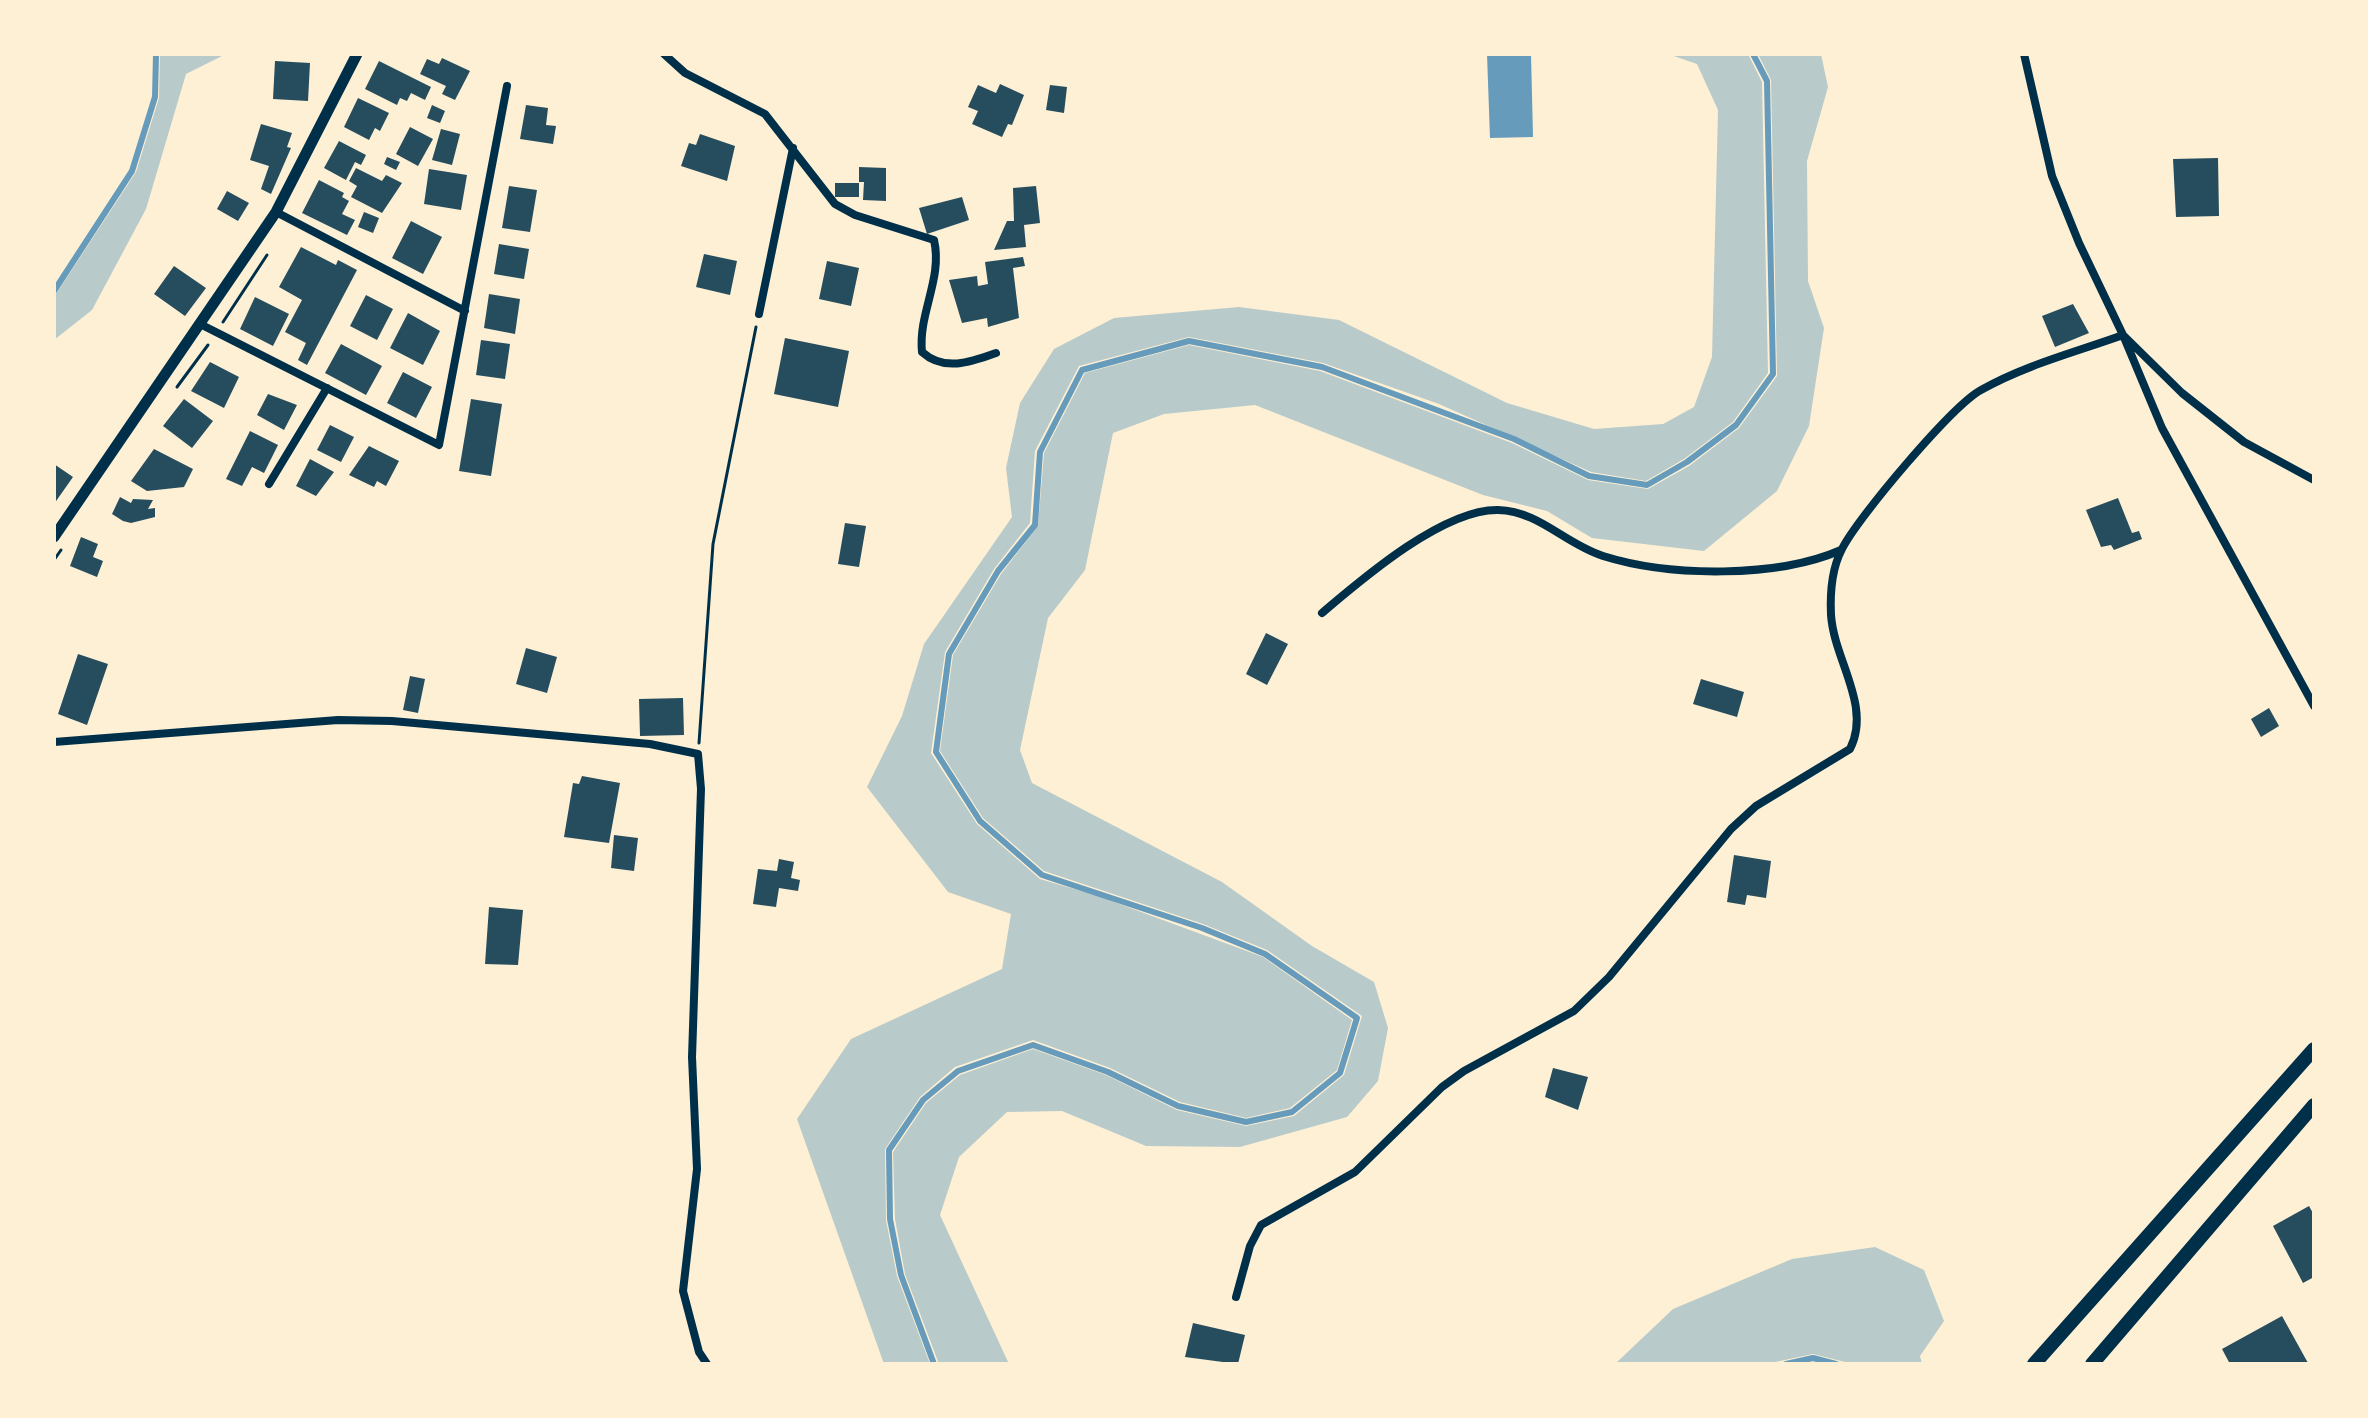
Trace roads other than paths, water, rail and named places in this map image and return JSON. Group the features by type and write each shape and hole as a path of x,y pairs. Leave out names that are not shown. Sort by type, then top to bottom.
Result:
{"highway":[{"path":"2034,1364 2314,1049"},
{"path":"2092,1364 2314,1105"}],"main road":[{"path":"54,537 202,325 276,212 357,54"}],"street":[{"path":"664,54 685,73 765,114 835,204 855,215 934,240 936,277 920,333 922,352 932,361 952,365 996,353"},
{"path":"2024,54 2052,176 2079,243 2123,335 2162,428 2314,706"},
{"path":"202,325 439,445 507,86"},
{"path":"759,314 793,148"},
{"path":"276,212 465,311"},
{"path":"2123,335 2182,393 2244,442 2314,480"},
{"path":"1236,1297 1250,1246 1261,1225 1355,1172 1442,1087 1464,1071 1574,1011 1609,977 1731,829 1756,806 1850,749 1857,735 1857,706 1838,653 1831,616 1833,578 1841,550 1940,426 1979,391 2016,373 2123,335"},
{"path":"269,484 327,388"},
{"path":"1322,613 1359,582 1439,528 1467,516 1497,510 1527,515 1601,556 1699,570 1782,569 1811,563 1841,550"},
{"path":"54,742 338,720 392,721 650,744 698,754 701,789 692,1057 697,1169 683,1291 699,1352 707,1364"}],"water":[{"path":"1487,54 1531,54 1533,137 1490,138"}],"waterway":[{"path":"54,291 132,171 155,97 156,54"},
{"path":"934,1364 901,1275 890,1219 889,1150 923,1100 958,1071 1033,1045 1108,1072 1178,1106 1246,1122 1292,1112 1340,1073 1357,1018 1265,954 1202,928 1042,875 980,821 936,752 949,654 998,571 1035,525 1040,452 1082,370 1189,341 1322,367 1514,439 1589,476 1647,485 1687,462 1736,425 1773,374 1767,81 1753,54"},
{"path":"1786,1364 1813,1358 1836,1364"}]}
